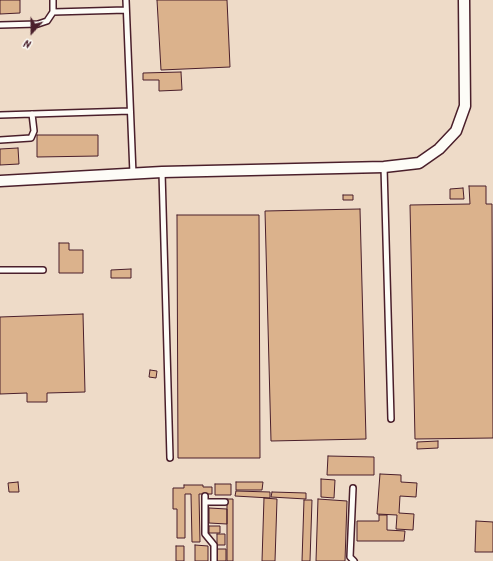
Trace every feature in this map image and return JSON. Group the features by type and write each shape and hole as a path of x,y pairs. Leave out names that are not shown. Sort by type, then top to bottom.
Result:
{"street":[{"path":"0,181 162,172 384,167 419,163 439,149 456,131 465,106 464,0"}],"lane":[{"path":"0,25 38,24 47,20 53,12 53,0"},
{"path":"126,0 133,174"},
{"path":"53,12 126,10"},
{"path":"0,115 130,111"},
{"path":"0,140 31,138 34,131 32,114"},
{"path":"384,167 390,419"},
{"path":"162,172 170,458"},
{"path":"0,270 43,270"},
{"path":"353,488 350,557 354,561"},
{"path":"214,561 214,545 205,534 205,499 225,502"}],"shaded area":[{"path":"0,0 493,0 493,561 0,561"}],"building":[{"path":"0,0 20,0 20,13 0,14"},
{"path":"157,0 227,0 230,67 161,70"},
{"path":"181,72 182,90 159,91 159,80 143,80 143,73"},
{"path":"37,135 98,135 98,156 37,157"},
{"path":"18,148 19,164 0,165 0,149"},
{"path":"469,186 486,186 486,204 492,204 493,438 415,439 410,205 470,204"},
{"path":"463,188 464,199 450,199 450,189"},
{"path":"343,195 353,195 353,200 343,200"},
{"path":"360,209 366,439 271,441 265,211"},
{"path":"177,215 259,215 260,458 178,458"},
{"path":"59,243 69,243 69,250 83,250 83,273 59,273"},
{"path":"131,269 131,278 111,278 111,270"},
{"path":"83,314 85,392 47,393 47,402 27,402 27,393 0,394 0,317"},
{"path":"150,370 157,371 156,378 149,377"},
{"path":"438,441 438,448 417,449 417,442"},
{"path":"328,456 374,457 374,475 327,475"},
{"path":"380,474 401,475 401,482 417,483 416,497 400,496 399,513 414,514 413,530 396,529 397,515 377,514"},
{"path":"321,479 335,480 334,498 321,497"},
{"path":"18,482 19,492 9,492 8,483"},
{"path":"236,482 263,482 262,490 236,490"},
{"path":"215,484 231,484 231,495 215,495"},
{"path":"184,485 203,485 203,487 212,487 212,494 199,494 200,542 192,542 191,494 185,494 185,538 177,538 177,509 173,509 173,488 184,488"},
{"path":"236,491 270,492 270,498 235,496"},
{"path":"272,492 306,493 306,499 271,497"},
{"path":"264,498 277,499 275,561 262,561"},
{"path":"227,499 233,499 233,561 227,561"},
{"path":"318,499 347,501 345,561 316,561"},
{"path":"304,500 312,500 310,561 302,561"},
{"path":"209,508 227,509 227,524 209,523"},
{"path":"379,515 387,515 387,530 405,531 404,541 357,541 357,521 379,521"},
{"path":"476,521 493,522 493,552 475,552"},
{"path":"209,526 220,526 220,533 209,533"},
{"path":"217,534 225,534 225,545 217,545"},
{"path":"195,545 208,546 208,561 195,561"},
{"path":"176,546 184,546 184,561 176,561"},
{"path":"216,549 226,549 226,561 216,561"}]}
